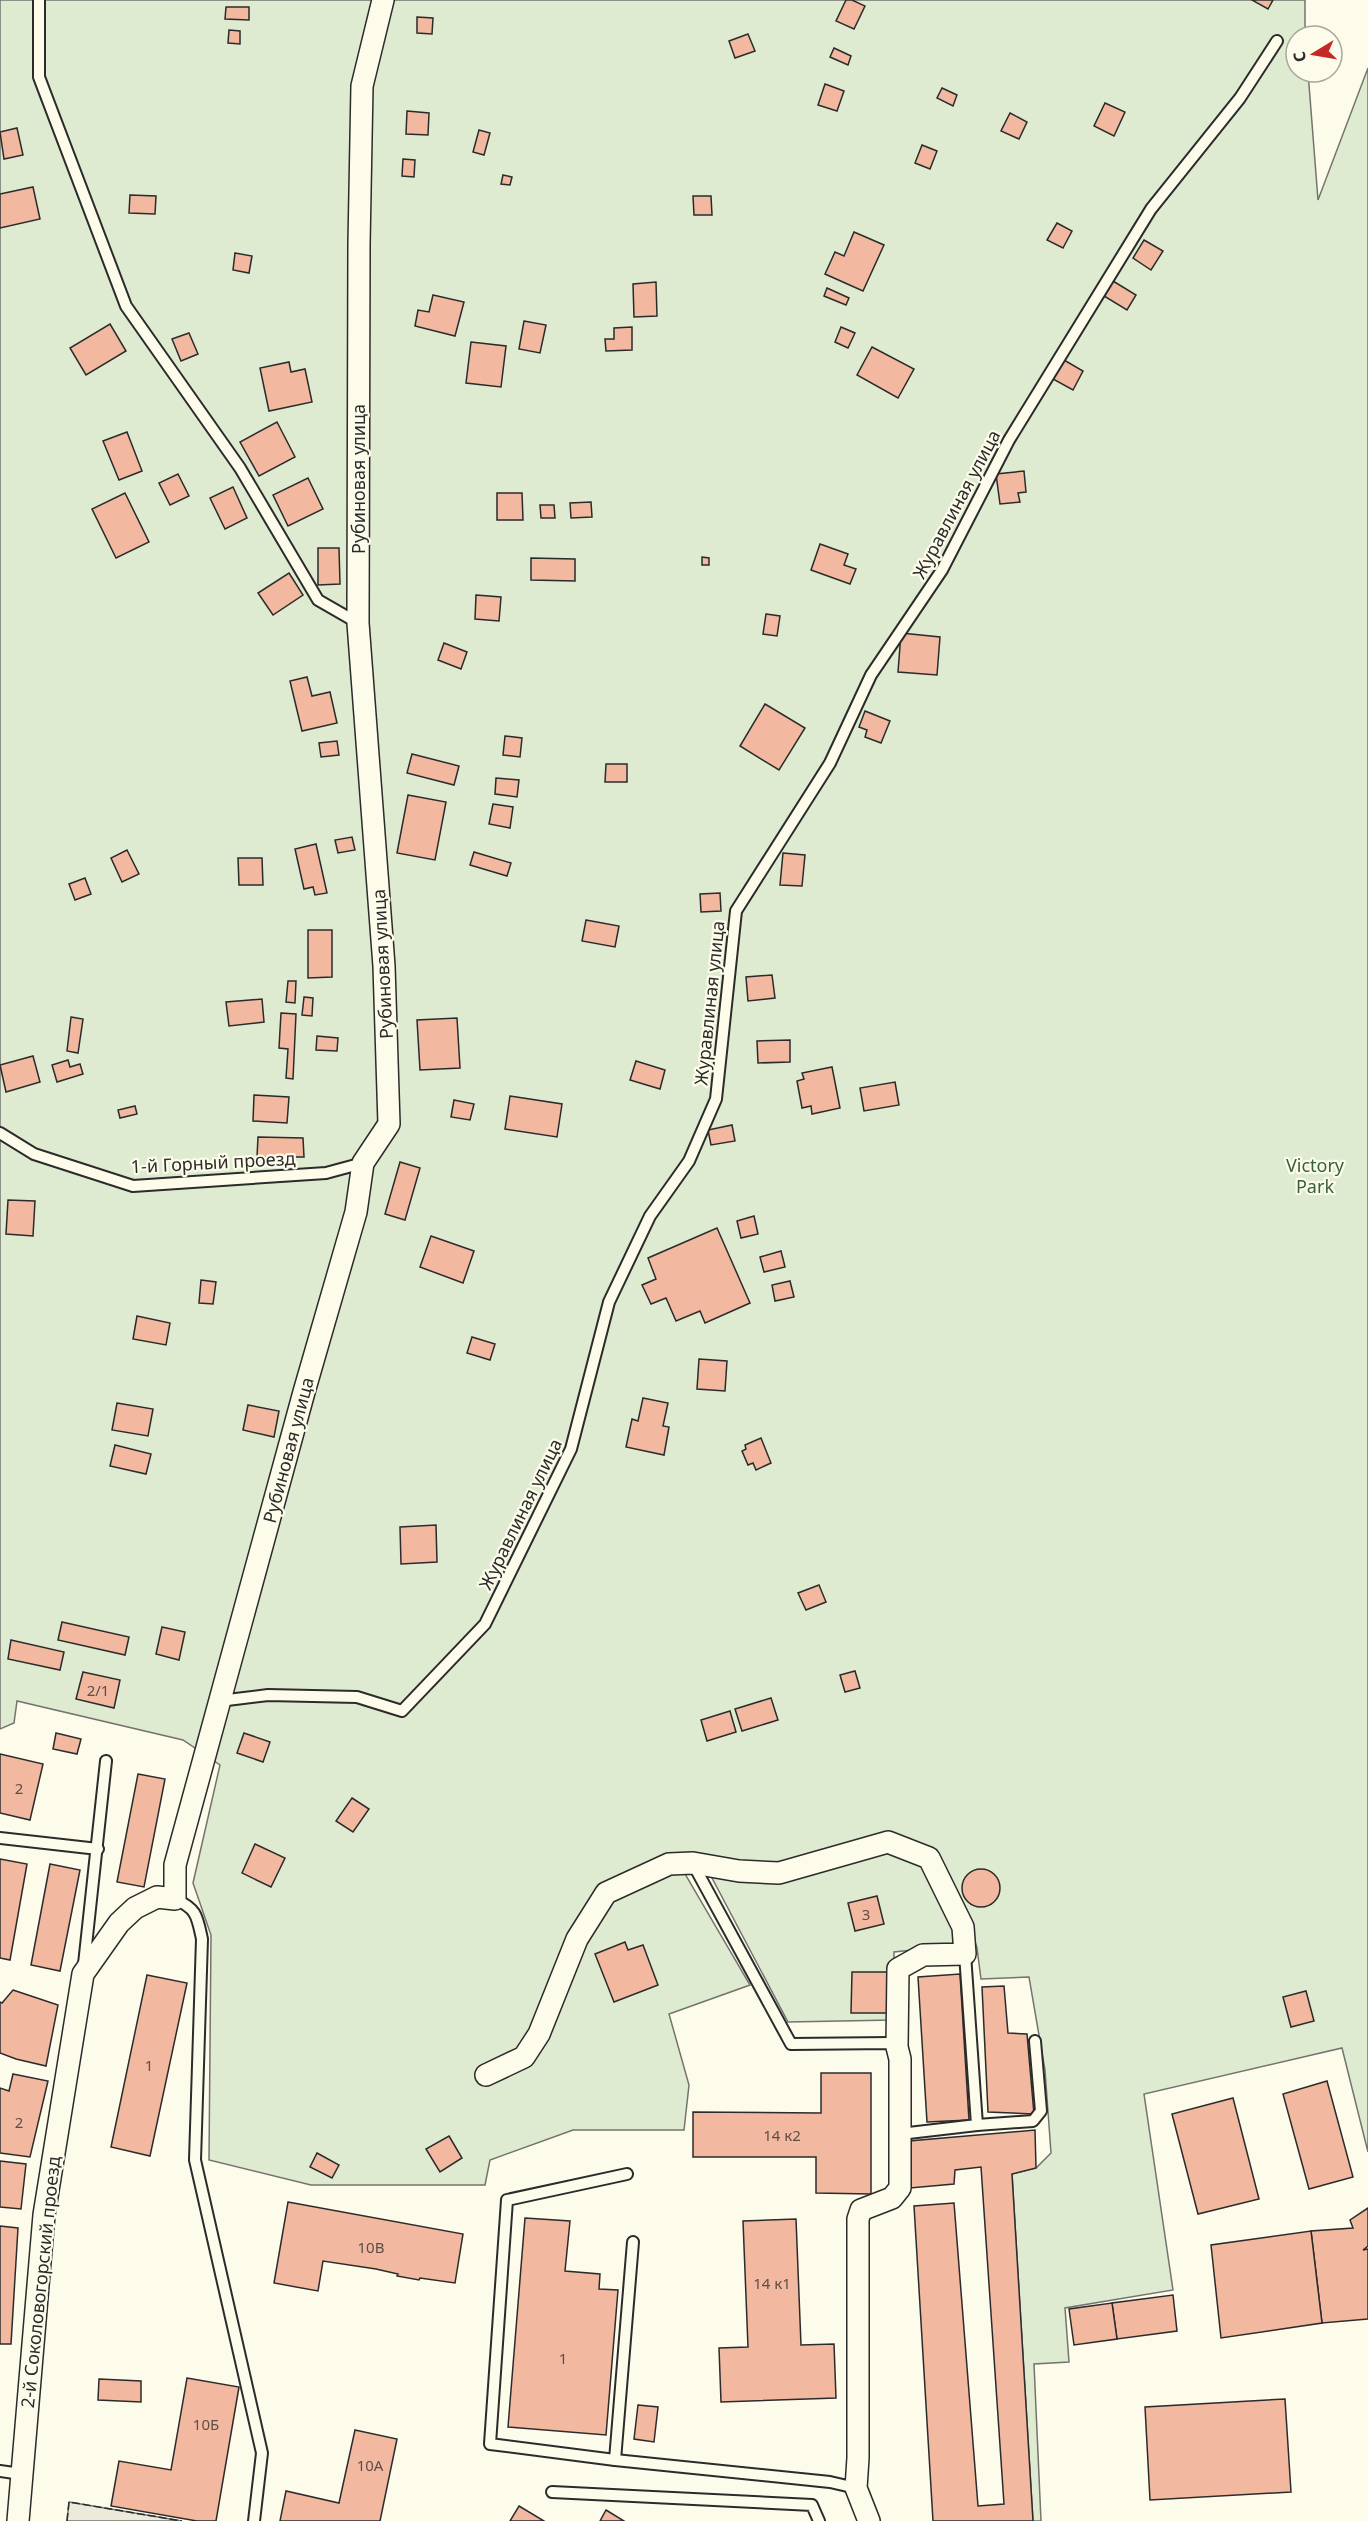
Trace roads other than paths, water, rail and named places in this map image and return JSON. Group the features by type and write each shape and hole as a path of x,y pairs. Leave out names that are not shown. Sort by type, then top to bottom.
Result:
{"street":[{"name":"Рубиновая улица","path":"175,1899 175,1865 356,1212 363,1163 389,1124 384,966 358,622 358,244 362,86 383,0"},
{"path":"486,2075 524,2057 539,2034 577,1939 606,1893 669,1864 693,1863 739,1871 779,1873 888,1842 929,1858 963,1927 965,1954 923,1955 898,1969 900,2188 892,2198 861,2210 858,2219 856,2488 869,2521"},
{"path":"83,1974 119,1923 135,1908 158,1897 175,1899"},
{"name":"2-й Соколовогорский проезд","path":"18,2521 44,2215 83,1974"}],"lane":[{"path":"39,0 39,77 126,306 240,468 318,600 358,622"},
{"name":"Журавлиная улица","path":"219,1701 268,1695 357,1697 402,1711 485,1624 572,1449 609,1302 650,1216 689,1161 716,1099 736,911 830,763 871,675 942,570 1009,440 1151,209 1240,99 1277,41"},
{"name":"1-й Горный проезд","path":"0,1133 34,1154 133,1186 326,1173 363,1163"},
{"path":"83,1974 106,1761"},
{"path":"0,1838 98,1849"},
{"path":"693,1863 791,2044 892,2043 897,2047"},
{"path":"175,1899 188,1905 197,1915 202,1939 195,2160 262,2453 254,2521"},
{"path":"965,1954 977,2125"},
{"path":"900,2134 1033,2121 1041,2111 1035,2041"},
{"path":"627,2174 507,2200 490,2444 615,2460 830,2482 856,2488"},
{"path":"615,2460 633,2242"},
{"path":"0,2471 21,2474"},
{"path":"552,2492 813,2505 819,2521"}],"park label":[{"name":"Victory Park","path":"1315,1175"}]}
